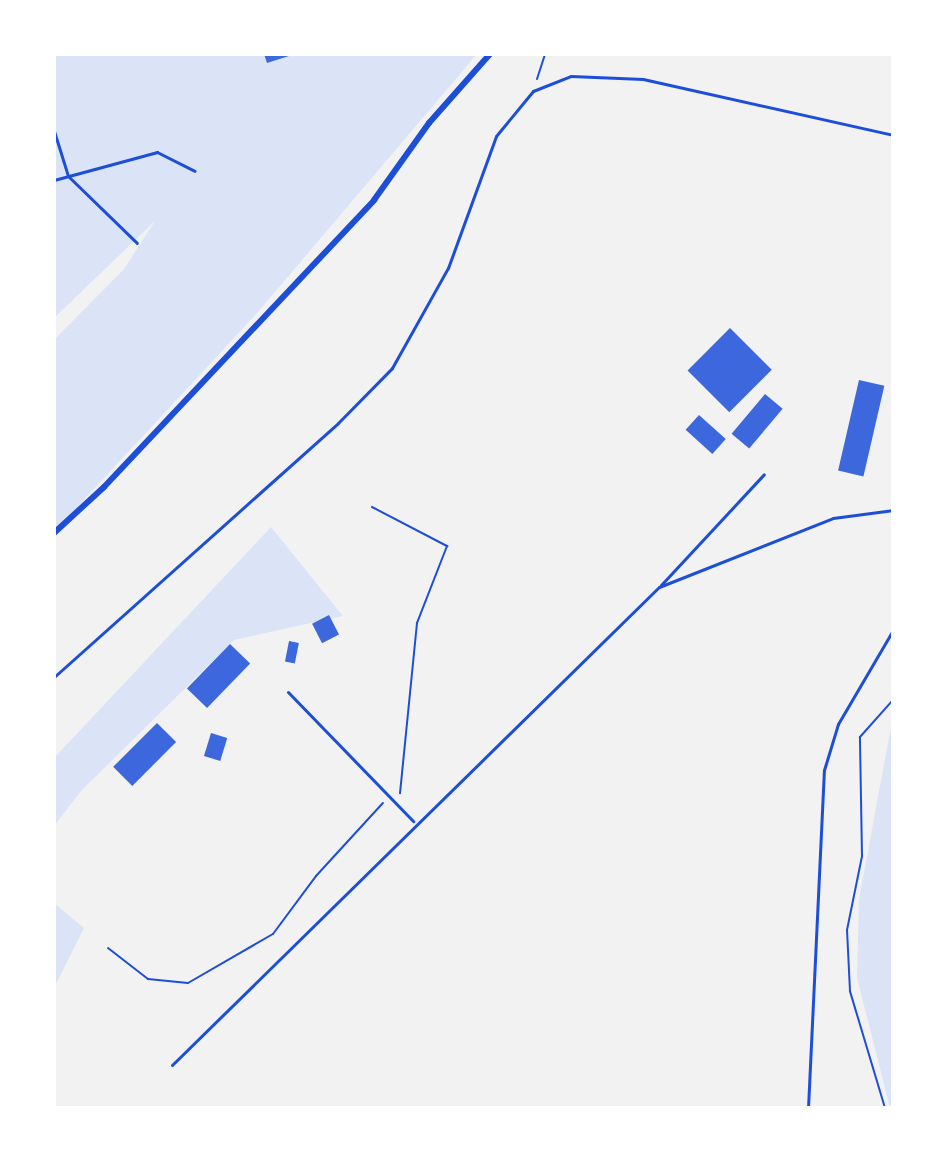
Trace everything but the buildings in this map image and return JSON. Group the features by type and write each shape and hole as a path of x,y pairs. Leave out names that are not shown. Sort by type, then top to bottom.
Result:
{"street":[{"path":"54,533 104,487 374,200 429,123 490,54"}],"lane":[{"path":"54,677 338,423 392,368 448,268 496,136 533,91 571,76 643,79 893,135"},
{"path":"54,131 68,176 137,243"},
{"path":"54,180 157,152 195,171"},
{"path":"172,1065 414,822 659,587 764,474"},
{"path":"659,587 833,518 893,510"},
{"path":"808,1108 824,770 838,724 893,630"},
{"path":"288,692 414,822"}],"path":[{"path":"533,91 545,54"},
{"path":"372,507 447,546 417,623 399,806"},
{"path":"885,1108 850,991 847,930 862,856 860,737 893,700"},
{"path":"108,948 148,979 188,983 273,934 316,876 389,796"}],"shaded area":[{"path":"54,54 477,54 258,312 54,532 54,340 124,269 155,221 54,318"},
{"path":"271,527 343,616 234,640 81,791 54,826 54,758"},
{"path":"893,716 893,1108 890,1108 857,978 859,899"},
{"path":"54,903 84,928 54,988"}]}
